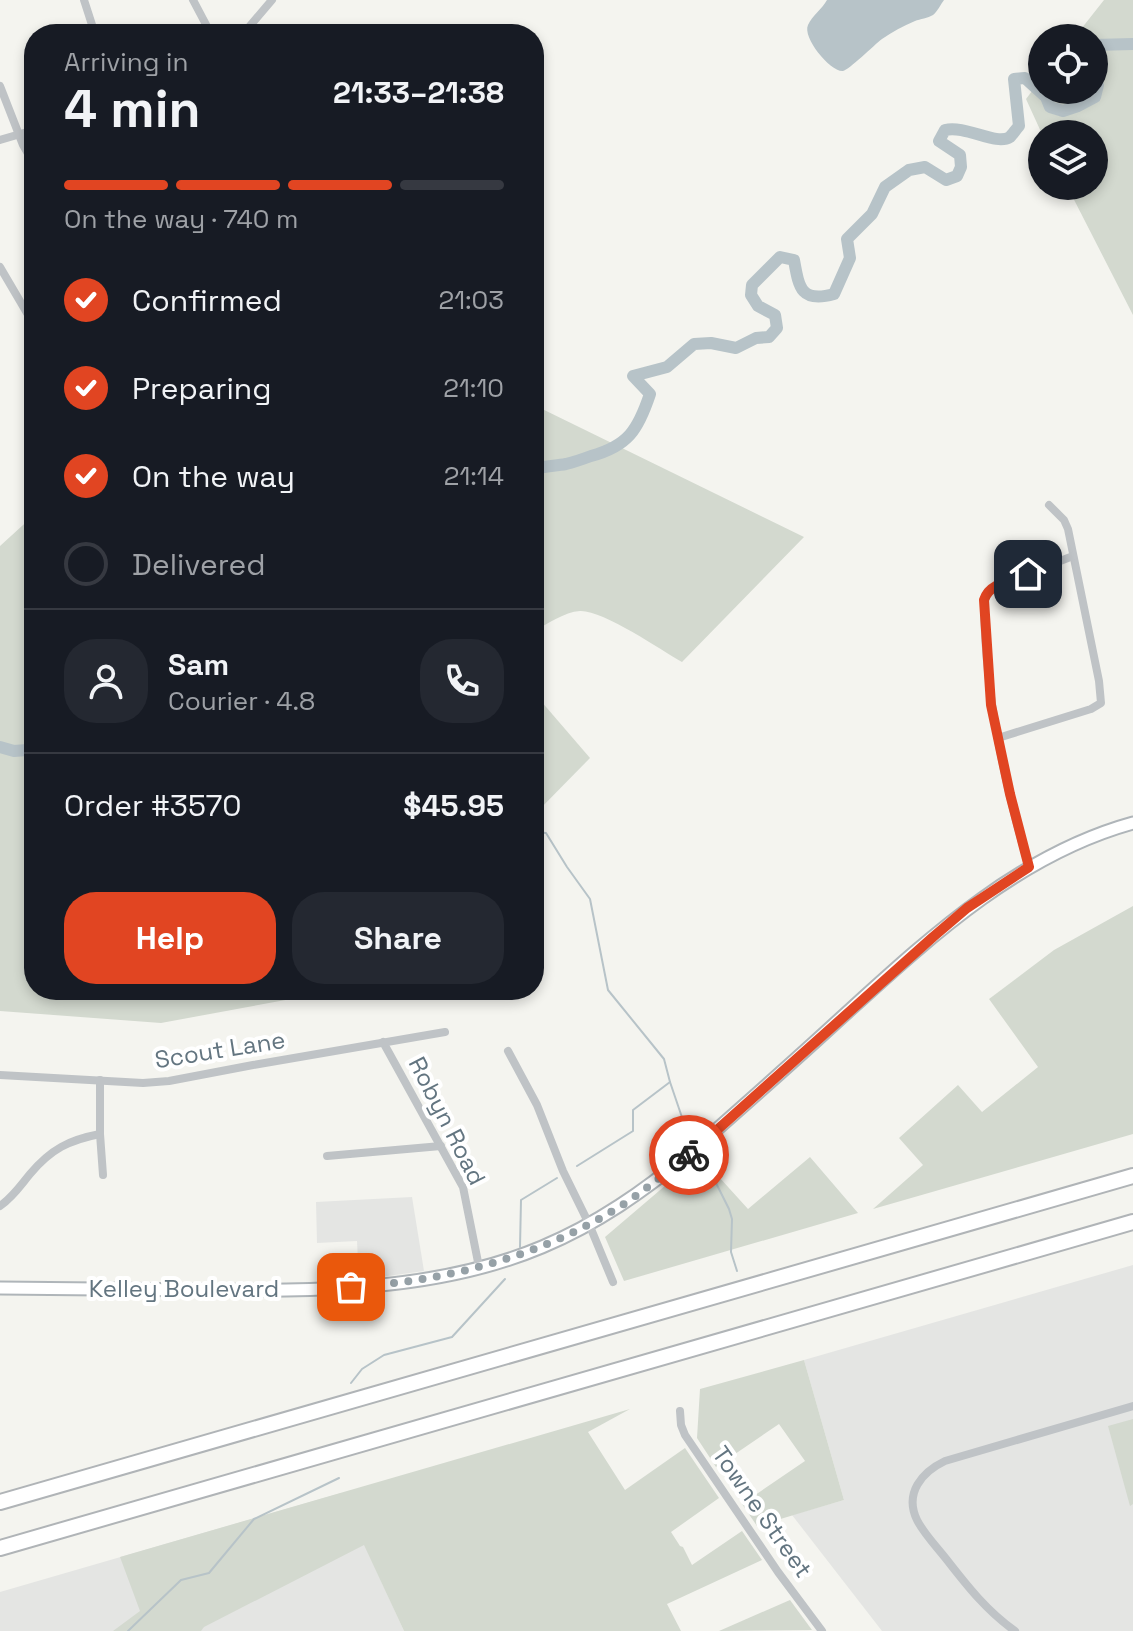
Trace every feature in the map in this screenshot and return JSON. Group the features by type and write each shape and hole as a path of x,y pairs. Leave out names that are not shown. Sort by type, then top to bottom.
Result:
{"highway":[{"path":"0,1502 1133,1176"},
{"path":"0,1548 1133,1222"}],"main road":[{"name":"Kelley Boulevard","path":"0,1288 331,1289 399,1282 479,1267 541,1247 630,1200 671,1169 967,908 1029,867 1085,839 1133,823"}],"street":[{"path":"84,0 92,24"},
{"path":"193,0 206,24"},
{"path":"252,24 272,0"},
{"path":"0,86 24,147"},
{"path":"0,140 24,132"},
{"path":"0,267 24,308"},
{"path":"998,738 1091,709 1101,701 1064,520 1049,505"},
{"path":"1029,867 1010,794 988,680 984,600 988,591 1005,582 1073,556"},
{"name":"Scout Lane","path":"0,1075 143,1083 169,1081 445,1032"},
{"name":"Robyn Road","path":"383,1042 463,1187 479,1267"},
{"path":"508,1051 537,1105 613,1282"},
{"path":"100,1080 103,1175"},
{"path":"0,1206 54,1150 78,1138 100,1134"},
{"path":"327,1156 441,1146"},
{"path":"1015,1631 987,1609 967,1587 917,1522 913,1504 917,1483 931,1467 945,1461 1133,1406"},
{"name":"Towne Street","path":"680,1411 685,1435 822,1631"}],"shaded area":[{"path":"827,0 944,0 933,15 890,34 843,71 825,60 813,45 807,30"},
{"path":"1104,0 1133,0 1133,315 1074,200 1108,200 1108,120 1036,120 1028,104 1108,104 1108,24 1085,24"},
{"path":"544,410 804,537 682,662 647,640 590,612 580,611 544,626"},
{"path":"24,524 24,1000 286,1000 161,1023 0,1011 0,546"},
{"path":"544,705 590,758 544,805"},
{"path":"1133,906 1133,1134 873,1209 923,1165 899,1138 958,1085 982,1112 1038,1067 989,999 1054,950"},
{"path":"700,1156 748,1209 810,1157 858,1213 624,1281 605,1237"},
{"path":"412,1197 424,1271 359,1280 357,1241 317,1243 316,1202"},
{"path":"1133,1265 1133,1631 882,1631 792,1515 844,1500 804,1360"},
{"path":"804,1360 844,1500 757,1526 742,1504 805,1461 779,1424 716,1467 697,1438 700,1389"},
{"path":"630,1409 588,1432 625,1490 685,1448 719,1498 671,1532 692,1565 742,1531 762,1560 667,1604 681,1631 404,1631 364,1545 201,1631 113,1631 140,1611 120,1557"},
{"path":"1133,1419 1133,1504 1130,1506 1108,1426"},
{"path":"341,1493 404,1631 0,1631 0,1592"},
{"path":"790,1600 812,1630 719,1631"}],"waterway":[{"path":"1108,45 1133,44"},
{"path":"544,467 604,452 630,435 650,394 633,376 667,367 694,344 711,343 736,348 756,338 769,337 777,328 775,315 758,306 751,295 752,285 780,257 794,260 800,285 808,295 834,294 850,258 847,239 872,214 885,187 909,170 925,167 946,180 957,176 961,167 960,155 939,141 945,130 962,130 997,139 1011,136 1019,126 1014,79 1028,81"},
{"path":"1049,104 1063,111 1082,104"},
{"path":"0,747 24,750"},
{"path":"544,833 590,899 608,990 664,1059 670,1082 633,1110 633,1131 577,1166"},
{"path":"670,1082 689,1138"},
{"path":"703,1157 732,1219 731,1252 737,1271"},
{"path":"520,1247 521,1200 557,1178"},
{"path":"351,1383 362,1369 384,1355 452,1337 505,1279"},
{"path":"128,1631 181,1580 209,1573 254,1519 339,1478"}],"way so far":[{"path":"351,1287 458,1273 541,1247 630,1200 689,1155"}],"route":[{"path":"689,1155 967,908 1029,867 991,705 984,600 991,588 1028,574"}]}
